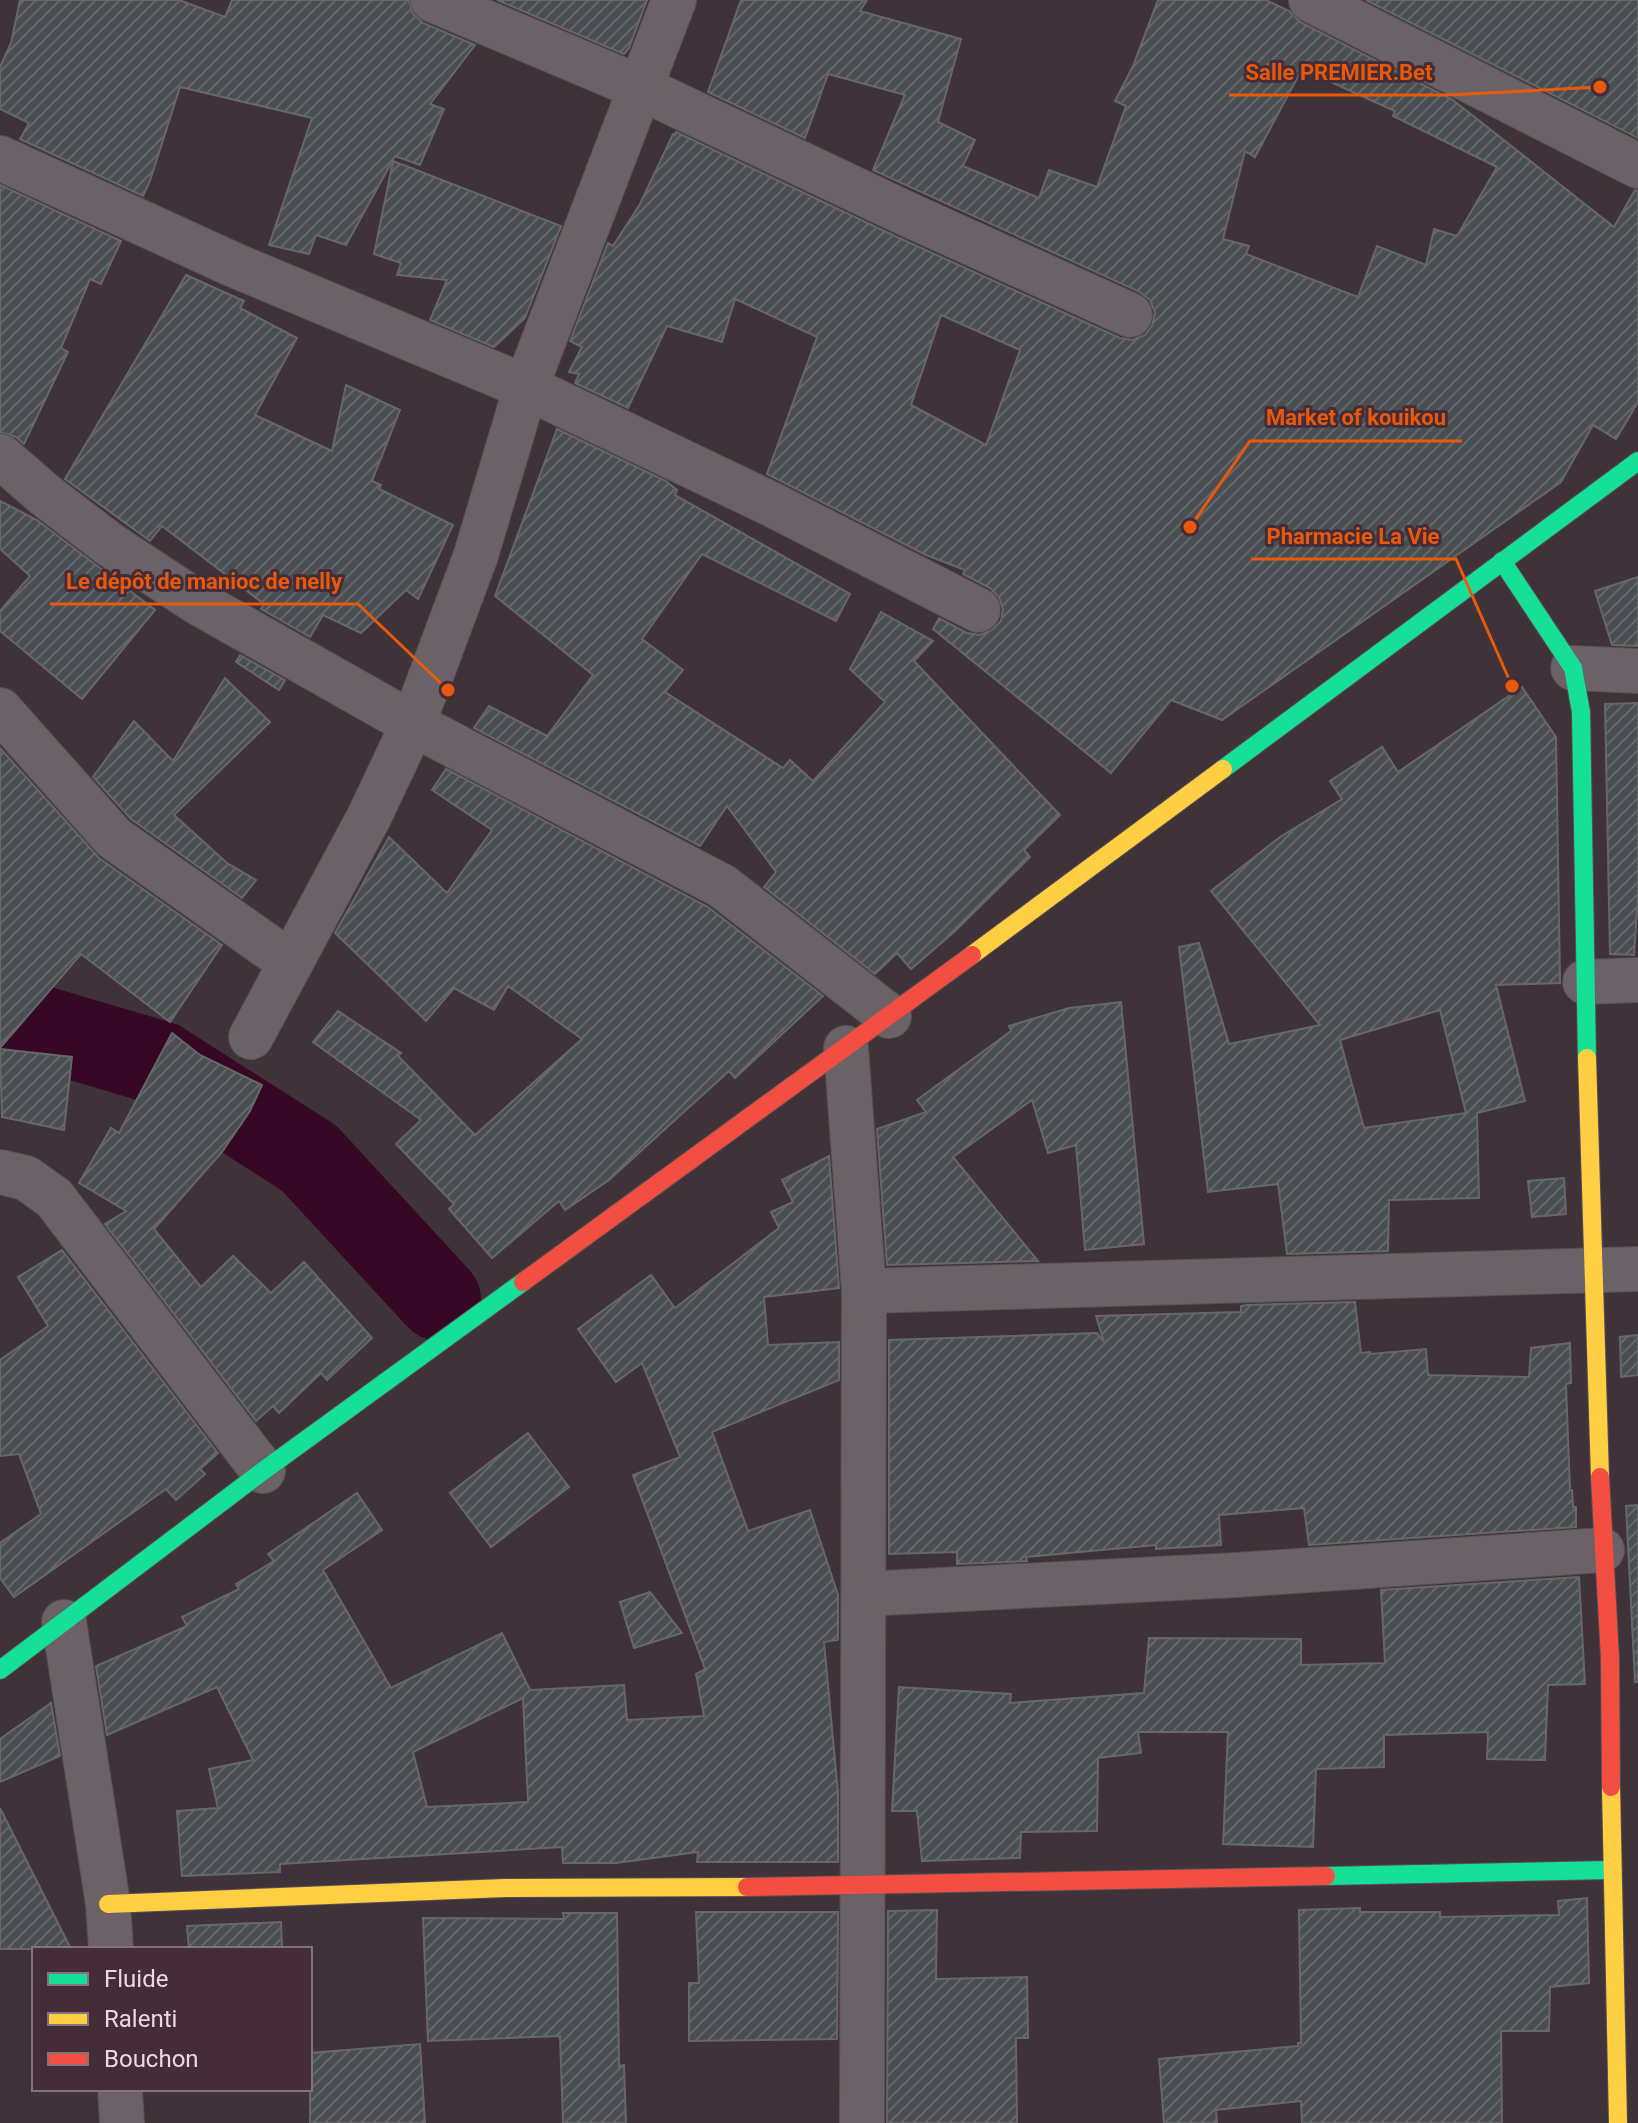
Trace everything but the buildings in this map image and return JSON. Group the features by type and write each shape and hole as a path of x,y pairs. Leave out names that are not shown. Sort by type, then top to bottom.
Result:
{"main road":[{"path":"0,1670 263,1471 846,1048 1638,461"},
{"path":"1502,561 1573,668 1581,712 1585,982 1602,1550 1624,1657 1611,1870 1625,1918 1618,2123"},
{"path":"108,1904 505,1888 862,1887 1611,1870"}],"street":[{"path":"433,0 641,88 1130,315"},
{"path":"251,1037 369,817 413,724 476,555 526,387 674,0"},
{"path":"1330,4 1638,166"},
{"path":"0,158 234,265 526,387 771,504 978,610"},
{"path":"0,456 109,544 197,602 413,724 722,886 889,1016"},
{"path":"1573,668 1638,671"},
{"path":"0,710 114,838 291,963"},
{"path":"1585,982 1638,980"},
{"path":"846,1048 864,1291 862,2123"},
{"path":"0,1172 26,1178 54,1198 263,1471"},
{"path":"864,1291 1638,1269"},
{"path":"864,1594 1236,1575 1602,1550"},
{"path":"64,1622 108,1904 111,1947"},
{"path":"120,2091 122,2123"}],"waterway":[{"path":"0,1003 35,1026 160,1063 309,1158 439,1299"}],"traffic: fast":[{"path":"1223,769 1638,461"},
{"path":"1502,561 1573,668 1581,712 1587,1058"},
{"path":"0,1670 263,1471 523,1282"},
{"path":"1326,1876 1611,1870"}],"traffic: slow":[{"path":"972,955 1223,769"},
{"path":"1587,1058 1600,1477"},
{"path":"1611,1787 1618,2123"},
{"path":"108,1904 505,1888 747,1887"}],"traffic: jam":[{"path":"523,1282 972,955"},
{"path":"1600,1477 1610,1658 1611,1787"},
{"path":"747,1887 1326,1876"}],"place":[{"name":"Salle PREMIER.Bet","path":"1600,87"},
{"name":"Market of kouikou","path":"1190,527"},
{"name":"Pharmacie La Vie","path":"1512,686"},
{"name":"Le dépôt de manioc de nelly","path":"448,690"}]}
